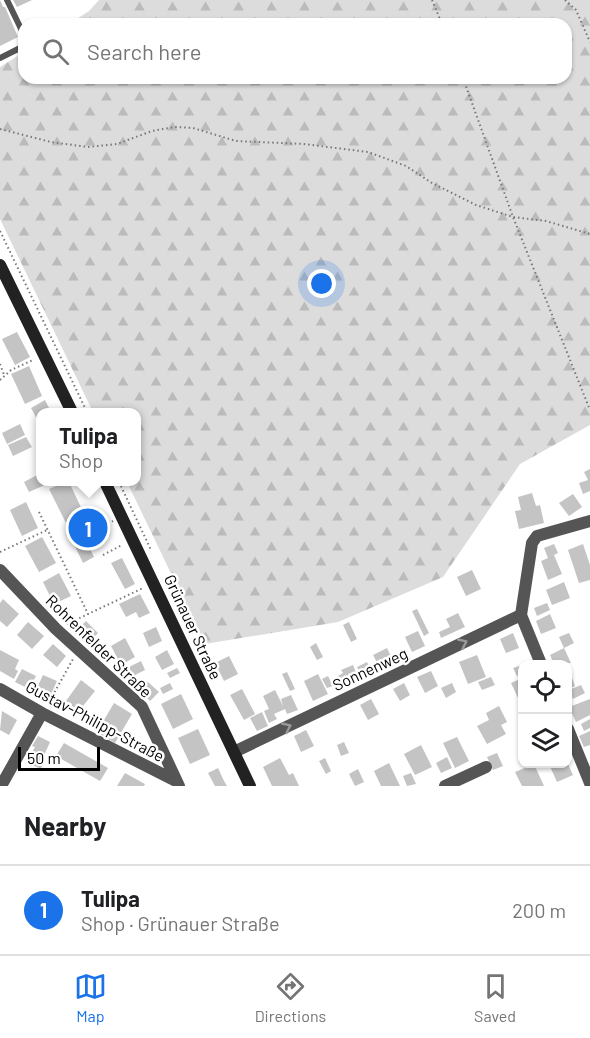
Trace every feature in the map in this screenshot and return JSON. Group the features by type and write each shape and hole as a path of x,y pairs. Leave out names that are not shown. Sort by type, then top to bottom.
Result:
{"street":[{"path":"0,266 70,408"},
{"name":"Grünauer Straße","path":"107,486 250,786"},
{"path":"539,660 521,615 532,543 537,536 590,521"},
{"name":"Rohrenfelder Straße","path":"0,570 56,629 142,707 177,784"},
{"name":"Sonnenweg","path":"234,752 521,615"},
{"name":"Gustav-Philipp-Straße","path":"0,689 177,784"},
{"path":"1,786 42,713"},
{"path":"572,741 590,783 585,786"},
{"path":"445,786 486,767"}],"lane":[{"path":"7,0 18,23"},
{"path":"0,58 18,49"}],"path":[{"path":"432,0 440,18"},
{"path":"565,0 576,10 590,42"},
{"path":"465,84 513,217 590,410"},
{"path":"0,129 51,142 88,147 117,144 152,131 175,127 193,128 236,141 304,144 368,152 406,166 432,183 476,205 513,217 546,221 590,234"},
{"path":"0,231 85,408"},
{"path":"0,380 11,370 44,355"},
{"path":"0,364 5,376"},
{"path":"39,512 88,614"},
{"path":"92,532 122,516"},
{"path":"0,552 47,530"},
{"path":"104,555 134,539"},
{"path":"56,629 154,582"},
{"path":"42,713 79,649"}],"green space":[{"path":"99,0 590,0 590,425 520,464 443,577 338,622 205,644 129,486 141,486 141,408 91,408 0,219 0,67 18,56 18,84 572,84 572,18 78,18"}],"building":[{"path":"0,0 18,37 0,46"},
{"path":"13,0 32,0 17,7"},
{"path":"17,332 30,357 15,365 2,339"},
{"path":"29,366 42,396 25,404 11,374"},
{"path":"45,400 49,408 36,408 36,417 31,408"},
{"path":"20,424 25,435 7,444 2,433"},
{"path":"26,437 32,447 13,456 8,445"},
{"path":"590,469 590,491 583,494 579,483 588,480 584,472"},
{"path":"36,476 36,486 43,486 29,492 24,482"},
{"path":"56,486 71,486 87,520 69,529 49,489"},
{"path":"532,493 536,506 540,505 544,523 519,529 515,511 521,510 518,497"},
{"path":"573,494 582,507 569,516 559,503"},
{"path":"26,502 38,528 22,536 10,510"},
{"path":"97,514 100,521 93,525 89,517"},
{"path":"84,536 94,557 83,563 73,542"},
{"path":"42,537 56,563 39,572 25,546"},
{"path":"554,544 558,553 554,555 562,574 548,580 541,561 548,558 544,548"},
{"path":"583,544 590,565 590,580 579,583 568,550"},
{"path":"122,558 135,584 125,589 111,563"},
{"path":"472,570 481,589 466,596 457,577"},
{"path":"59,573 71,596 54,604 43,582"},
{"path":"564,582 570,598 552,605 546,590"},
{"path":"140,594 150,613 139,618 136,612 126,617 119,604"},
{"path":"3,599 19,614 7,627 0,621 0,603"},
{"path":"547,603 550,610 537,616 534,608"},
{"path":"417,609 429,633 424,636 412,611"},
{"path":"458,613 465,627 441,638 439,632 450,627 446,619"},
{"path":"550,614 556,628 541,634 536,621"},
{"path":"86,621 98,633 89,642 77,630"},
{"path":"28,622 44,636 32,649 17,635"},
{"path":"349,622 357,639 351,642 343,625"},
{"path":"156,627 162,641 149,647 143,633"},
{"path":"418,631 425,646 412,652 405,637"},
{"path":"513,633 519,648 506,653 500,639"},
{"path":"569,633 574,643 564,648 559,637"},
{"path":"125,638 135,657 121,665 111,646"},
{"path":"316,643 323,657 317,660 310,647"},
{"path":"53,644 66,656 57,667 43,655"},
{"path":"387,648 394,663 381,670 373,655"},
{"path":"564,648 570,660 552,660 550,655"},
{"path":"0,650 19,660 15,669 18,671 14,679 0,671"},
{"path":"167,650 174,664 162,670 155,657"},
{"path":"477,655 486,677 468,684 459,662"},
{"path":"229,656 238,674 224,681 215,663"},
{"path":"141,661 145,670 131,677 127,668"},
{"path":"367,662 372,672 362,677 357,667"},
{"path":"353,665 359,680 348,685 347,682 340,685 336,677 343,673 341,670"},
{"path":"518,666 518,676 517,676 513,668"},
{"path":"177,668 180,673 170,678 167,673"},
{"path":"22,669 36,676 29,689 15,682"},
{"path":"431,671 438,686 425,693 417,677"},
{"path":"287,672 295,689 290,691 282,674"},
{"path":"318,674 328,694 313,701 304,681"},
{"path":"43,675 57,681 48,701 34,694"},
{"path":"328,676 333,686 327,688 322,679"},
{"path":"491,677 495,685 482,690 478,682"},
{"path":"81,680 95,691 79,711 66,701"},
{"path":"518,680 518,698 511,683"},
{"path":"148,682 159,692 150,701 139,690"},
{"path":"170,683 173,689 163,694 160,688"},
{"path":"404,683 410,695 400,701 393,689"},
{"path":"452,683 456,692 446,698 441,688"},
{"path":"581,685 585,693 573,699 572,689"},
{"path":"242,689 255,714 244,720 230,695"},
{"path":"275,690 283,706 281,699 291,695 298,710 287,714 285,709 274,714 277,719 269,723 264,711 269,709 263,696"},
{"path":"181,694 193,719 173,729 161,704"},
{"path":"371,699 379,714 368,720 360,705"},
{"path":"590,699 590,715 576,722 572,713 572,706"},
{"path":"114,703 132,714 115,743 97,732"},
{"path":"499,706 507,722 501,725 506,734 487,744 477,726 489,720 486,713"},
{"path":"2,711 17,720 9,735 0,730"},
{"path":"262,712 268,726 257,731 250,718"},
{"path":"590,719 590,728 584,731 581,724"},
{"path":"198,729 210,755 190,764 178,738"},
{"path":"306,730 314,746 301,752 294,736"},
{"path":"590,731 590,745 584,747 579,736"},
{"path":"38,736 50,742 41,762 30,756 35,747 32,746"},
{"path":"457,737 469,761 455,768 443,743"},
{"path":"344,742 349,753 341,756 337,745"},
{"path":"64,743 108,768 100,781 56,756"},
{"path":"421,745 432,767 415,775 404,754"},
{"path":"497,753 503,766 493,770 487,757"},
{"path":"447,757 452,768 441,773 436,763"},
{"path":"31,758 43,763 41,769 28,763"},
{"path":"280,758 289,775 293,773 299,786 272,786 263,767"},
{"path":"325,758 331,771 326,774 319,761"},
{"path":"389,763 400,786 381,786 374,771"},
{"path":"218,768 227,786 215,786 208,773"},
{"path":"524,768 536,768 544,786 522,786 515,772"},
{"path":"551,768 570,768 573,775 557,782"},
{"path":"358,769 364,782 355,786 349,774"},
{"path":"125,773 145,784 144,786 117,786"},
{"path":"411,773 416,784 407,786 403,776"}],"place":[{"name":"Tulipa","path":"88,528"}]}
